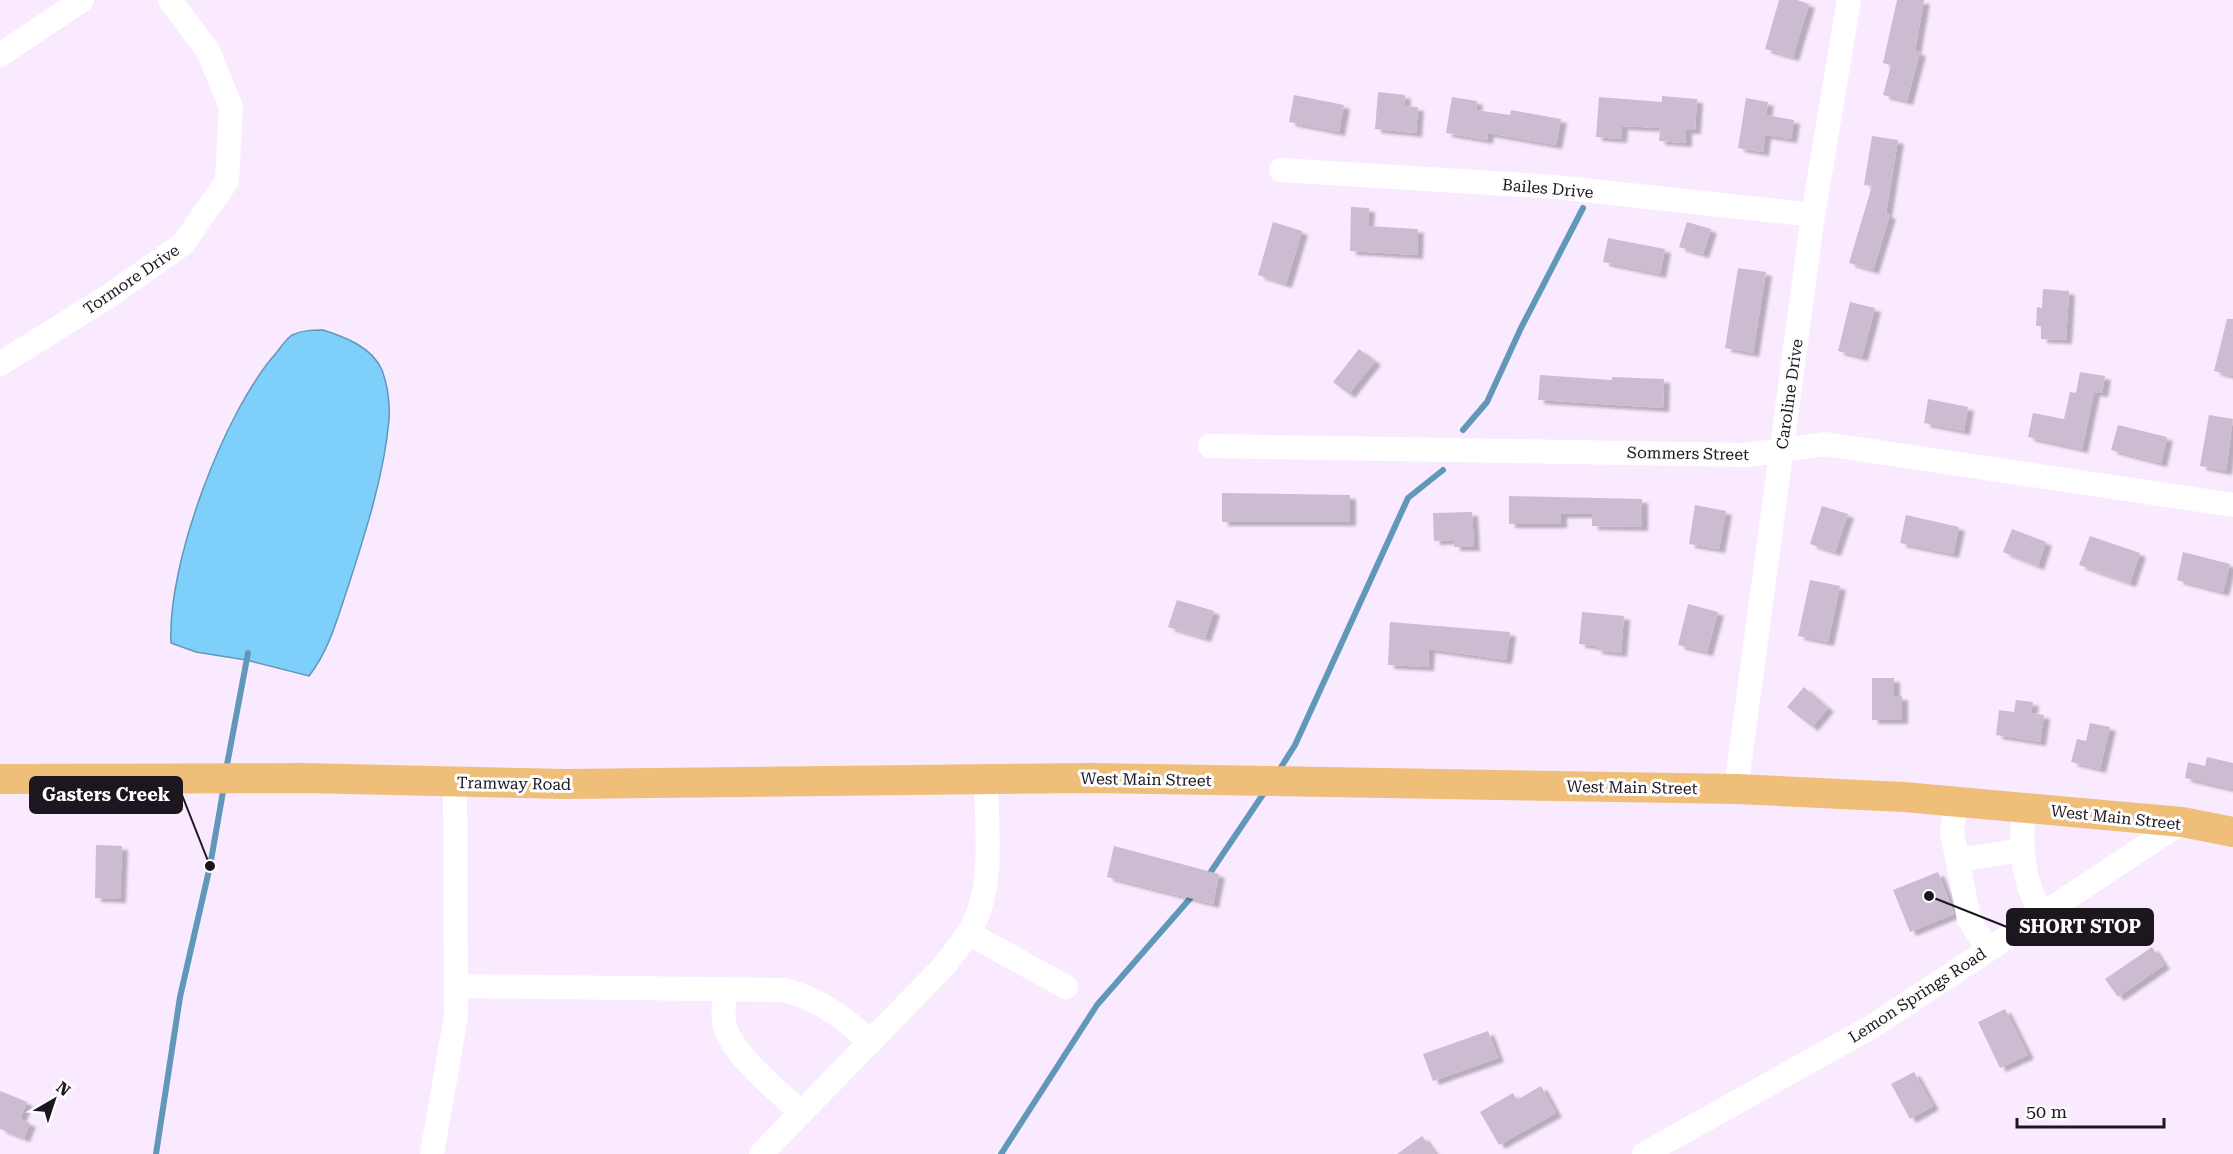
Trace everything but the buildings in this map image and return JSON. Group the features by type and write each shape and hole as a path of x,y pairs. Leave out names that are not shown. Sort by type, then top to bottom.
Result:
{"main road":[{"name":"Tramway Road","path":"0,779 303,778 565,784 1028,779"},
{"name":"West Main Street","path":"1028,779 1736,789 1956,801 2182,822 2233,832"}],"street":[{"path":"0,55 82,0"},
{"name":"Tormore Drive","path":"0,364 109,296 183,244 227,181 231,107 208,51 170,0"},
{"name":"Caroline Drive","path":"1736,789 1813,215 1849,0"},
{"name":"Bailes Drive","path":"1281,170 1556,187 1813,215"},
{"name":"Sommers Street","path":"1210,446 1747,455 1825,444 2233,505"},
{"path":"761,1154 944,966 968,933 982,897 986,871 986,779"},
{"path":"432,1154 456,1016 455,782"},
{"path":"1956,801 1952,832 1969,919 1988,950"},
{"path":"2024,808 2021,850 2033,900 2042,915"},
{"name":"Lemon Springs Road","path":"1644,1154 1872,1026 2182,822"},
{"path":"1958,860 2021,850"},
{"path":"968,933 1066,987"},
{"path":"457,986 784,990 806,996 828,1006 871,1042"},
{"path":"724,990 724,1024 730,1039 743,1056 801,1113"}],"water":[{"path":"323,330 357,344 372,355 382,370 386,382 389,413 387,441 374,503 333,632 323,655 309,676 246,660 196,652 171,643 172,610 178,572 203,490 219,449 257,378 288,339 300,332"}],"waterway":[{"path":"1463,430 1487,402 1521,328 1583,208"},
{"path":"1278,772 1295,745 1408,498 1443,470"},
{"path":"226,770 248,653"},
{"path":"156,1154 180,997 210,866 224,786"},
{"path":"1208,876 1266,790"},
{"path":"1001,1154 1097,1005 1194,894"}],"place":[{"name":"Gasters Creek","path":"210,866"},
{"name":"SHORT STOP","path":"1929,896"}]}
